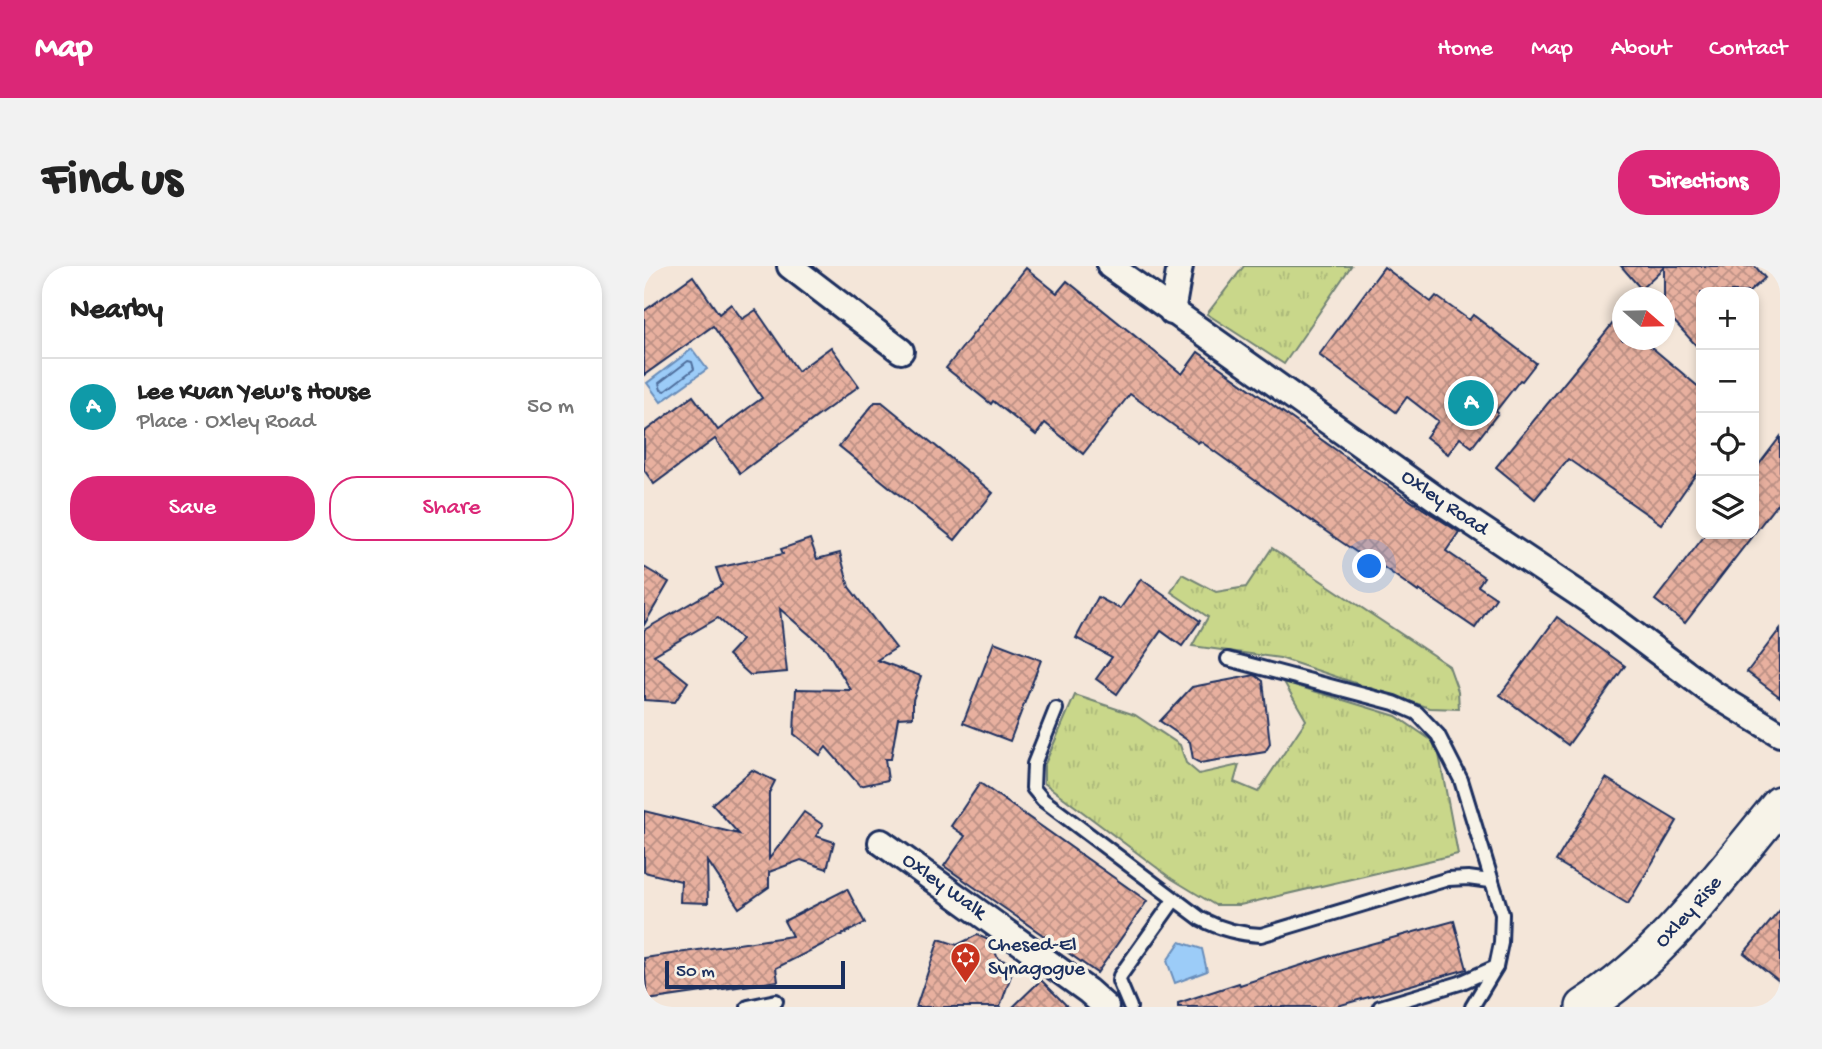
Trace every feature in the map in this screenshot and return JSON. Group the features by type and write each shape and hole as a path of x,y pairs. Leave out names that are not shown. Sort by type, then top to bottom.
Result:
{"main road":[{"name":"Oxley Rise","path":"1584,1007 1612,989 1673,932 1780,804"}],"street":[{"path":"790,266 901,351"},
{"name":"Oxley Road","path":"1110,266 1438,500 1591,602 1714,694 1780,734"},
{"path":"1172,312 1180,266"},
{"name":"Oxley Walk","path":"881,842 1088,991 1106,1007"}],"lane":[{"path":"1228,659 1394,703 1417,713 1438,735 1461,780 1502,914 1501,943 1496,967 1472,1007"},
{"path":"1056,709 1034,764 1033,788 1043,800 1174,900 1212,925 1235,932 1261,935 1448,879 1490,881"},
{"path":"1130,1007 1121,986 1120,976 1174,900"},
{"path":"1380,1007 1460,983 1496,967"},
{"path":"748,1007 776,1001"}],"green space":[{"path":"1244,266 1351,266 1284,364 1207,314"},
{"path":"1272,548 1449,666 1458,691 1459,709 1430,708 1280,658 1192,646 1208,617 1171,592 1182,574 1216,592 1246,587"},
{"path":"1284,682 1396,716 1437,744 1458,854 1240,905 1215,905 1172,879 1044,783 1044,766 1075,695 1135,715 1180,745 1186,763 1199,774 1239,765 1234,782 1258,792 1306,720"}],"water":[{"path":"692,349 707,369 661,402 647,383"},
{"path":"1180,942 1202,949 1207,971 1175,983 1167,961"}],"building":[{"path":"1621,266 1755,266 1765,278 1755,287 1696,287 1696,345 1675,322 1675,287 1664,287 1664,267 1643,287 1639,287"},
{"path":"1384,267 1431,302 1436,296 1469,320 1473,315 1536,363 1496,411 1498,413 1472,447 1460,438 1448,454 1426,437 1438,421 1407,397 1396,412 1319,355"},
{"path":"1026,268 1057,293 1067,281 1182,374 1198,352 1377,479 1459,532 1446,551 1484,577 1478,586 1496,598 1475,628 1331,535 1130,394 1083,454 1045,423 1036,435 946,368"},
{"path":"693,276 719,314 731,304 742,319 756,310 798,371 831,347 859,386 740,473 715,439 654,484 644,470 644,432 693,396 718,430 762,398 713,326 644,375 644,311"},
{"path":"1612,324 1612,350 1655,350 1696,385 1696,474 1661,524 1568,459 1535,499 1496,467"},
{"path":"875,402 882,402 993,493 955,540 839,446"},
{"path":"1780,437 1780,500 1759,527 1759,464"},
{"path":"810,539 817,559 840,553 849,587 896,648 877,660 921,676 913,700 913,717 898,718 891,759 885,759 888,780 860,786 826,747 820,755 794,734 796,689 851,690 826,649 780,609 787,672 750,675 728,655 742,640 718,618 654,655 688,682 675,702 644,700 644,630 722,585 716,568 783,554 781,549"},
{"path":"1702,539 1750,539 1685,623 1655,600"},
{"path":"644,567 669,582 644,625"},
{"path":"1141,579 1200,621 1182,646 1161,631 1117,694 1096,679 1112,657 1076,638 1098,597 1120,609"},
{"path":"1557,617 1625,666 1568,745 1500,695"},
{"path":"1780,629 1780,697 1747,672"},
{"path":"994,642 1041,660 1010,741 963,723"},
{"path":"1255,675 1263,681 1270,744 1265,752 1200,763 1193,759 1190,742 1160,721 1192,687"},
{"path":"752,770 775,781 769,793 769,859 804,812 823,825 816,836 834,842 827,869 801,860 769,872 769,887 739,908 707,860 708,903 680,902 681,881 644,872 644,811 739,834 712,804"},
{"path":"1606,778 1677,821 1628,904 1556,861"},
{"path":"980,783 1147,901 1097,973 944,866 965,836 951,826"},
{"path":"847,889 865,923 776,968 778,981 647,1000 644,958 792,936 784,921"},
{"path":"1780,910 1780,982 1744,953"},
{"path":"1454,921 1467,969 1334,1007 1178,1007 1178,1003 1239,983 1240,985 1345,951"},
{"name":"Chesed-El Synagogue","path":"977,935 991,941 998,959 1015,964 1000,1007 916,1007 939,939 957,945"},
{"path":"1041,980 1068,1007 1013,1007"}],"place":[{"name":"Lee Kuan Yew's House","path":"1471,403"},
{"name":"Chesed-El Synagogue","path":"965,985"}]}
